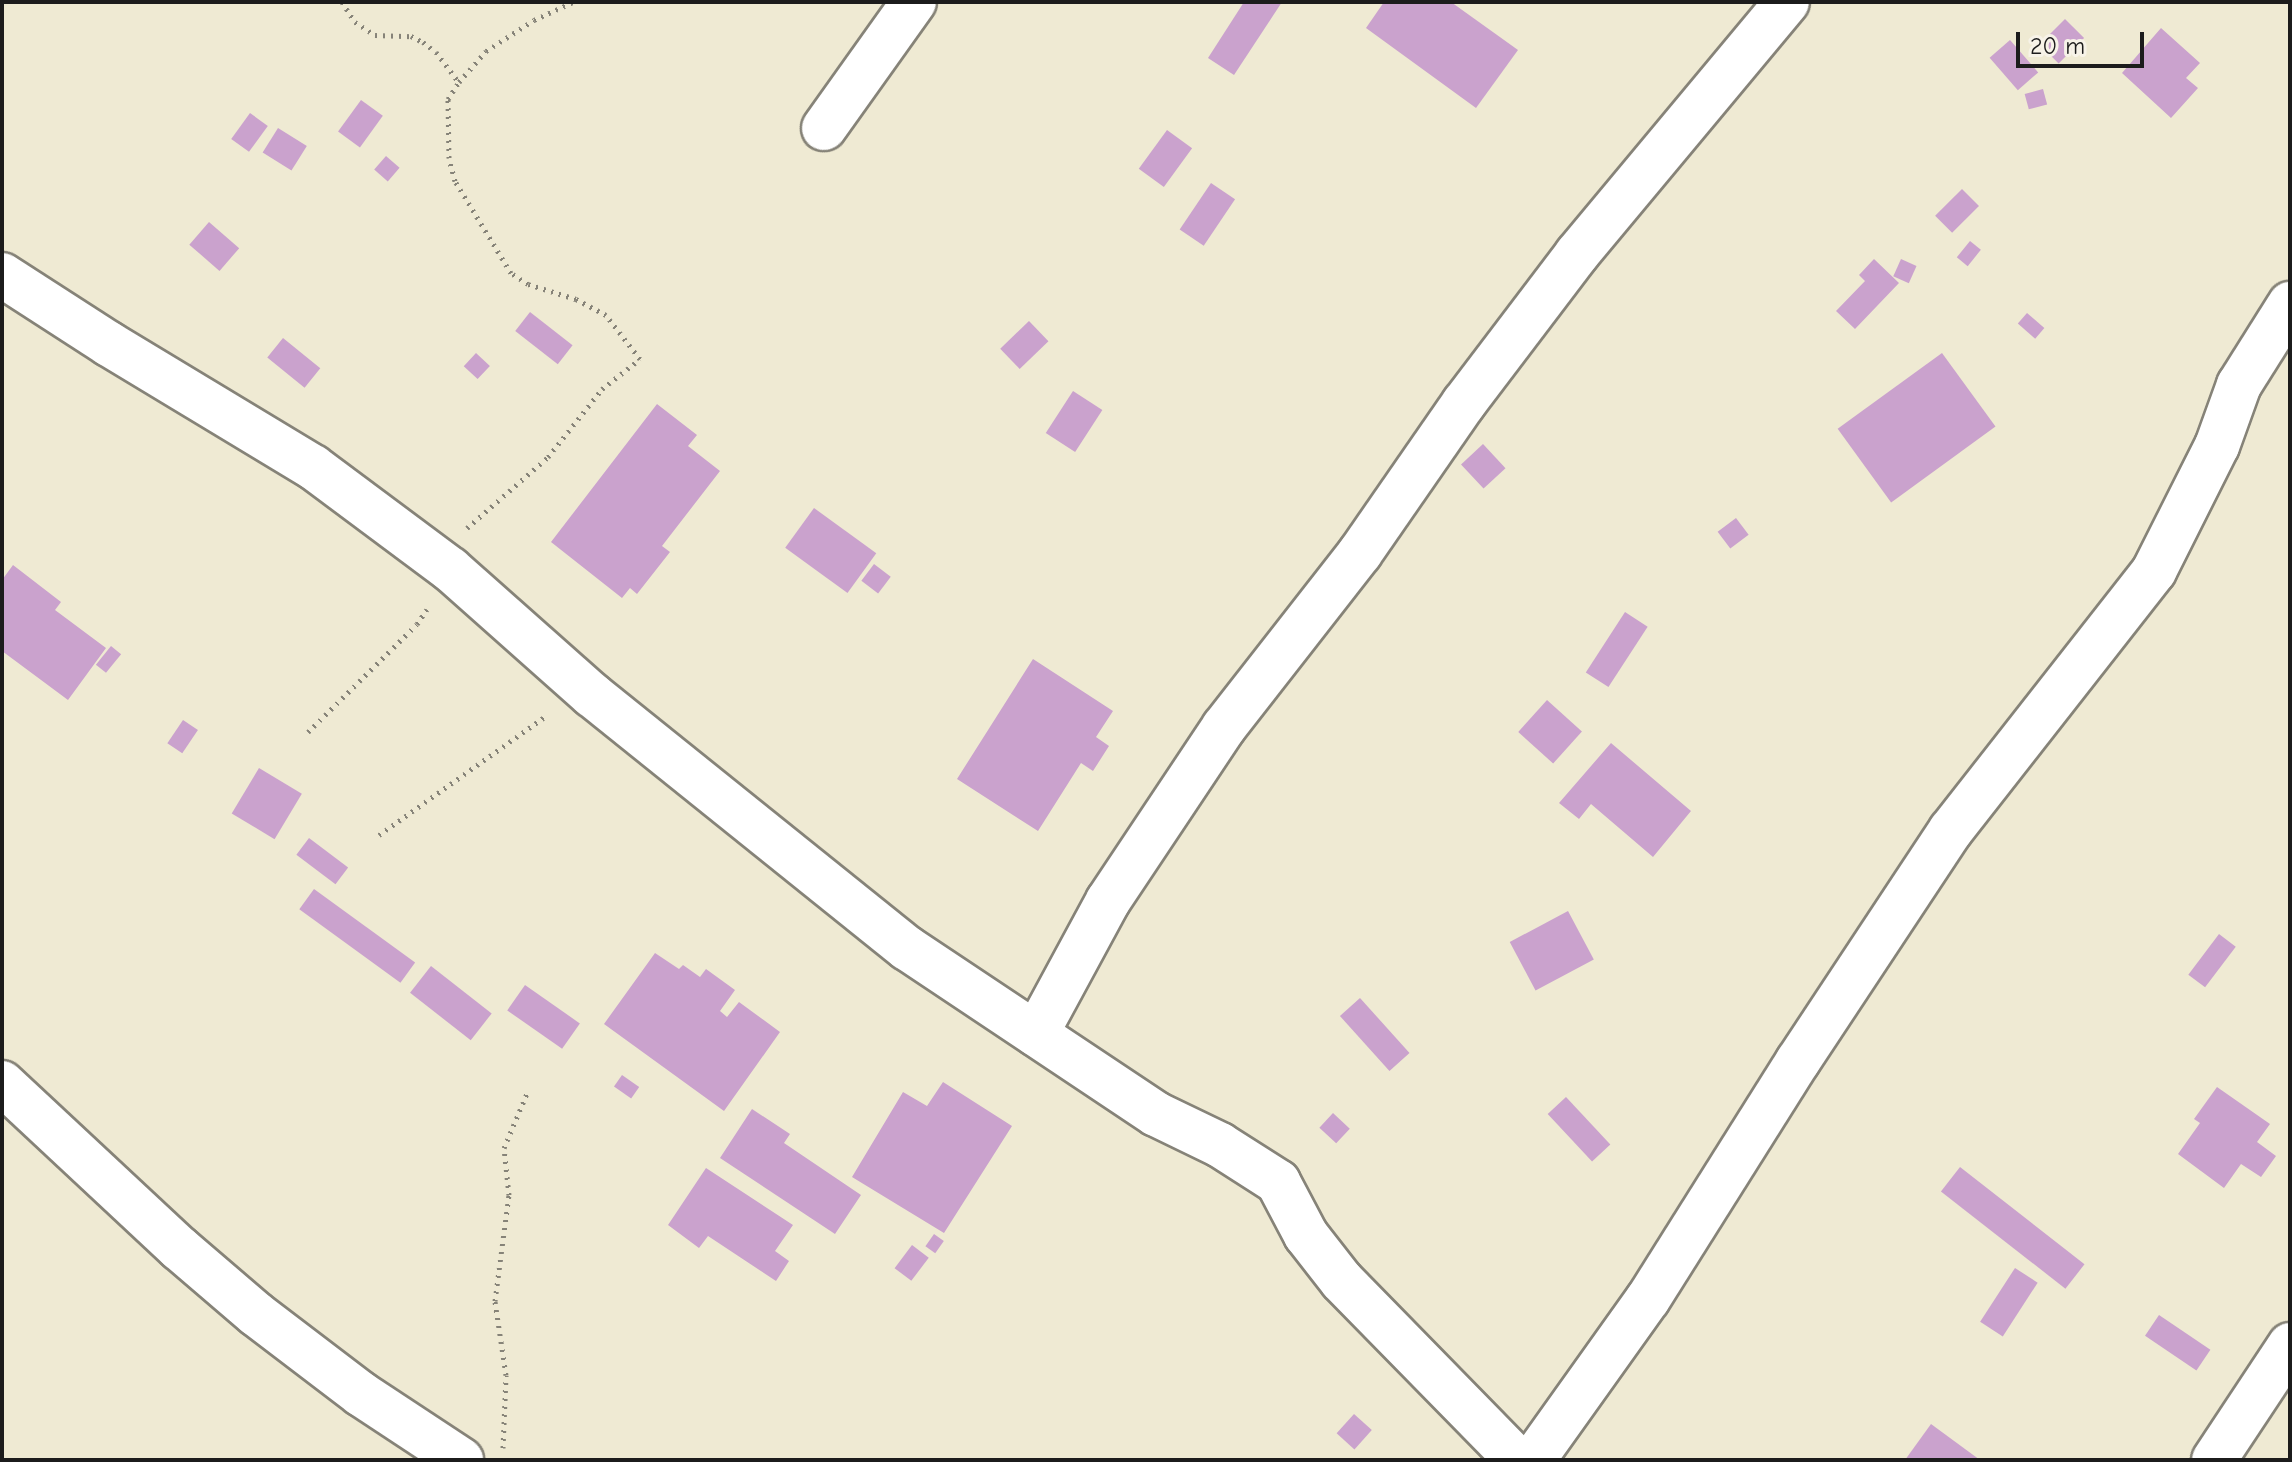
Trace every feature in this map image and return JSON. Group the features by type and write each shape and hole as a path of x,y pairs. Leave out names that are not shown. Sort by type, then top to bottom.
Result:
{"street":[{"path":"824,128 914,2"},
{"path":"1036,1034 1108,901 1224,727 1360,553 1464,403 1577,254 1787,2"},
{"path":"2,275 109,344 313,467 450,569 592,695 907,948 1156,1114 1220,1145 1278,1182 1306,1235 1342,1281 1517,1460"},
{"path":"1533,1460 1665,1274 1798,1061 1951,830 2154,571 2217,446 2239,385 2290,304"},
{"path":"2,1083 179,1248 256,1314 361,1394 461,1460"},
{"path":"2214,1460 2290,1345"}],"path":[{"path":"342,2 355,22 375,35 411,36 423,42 436,52 459,82"},
{"path":"308,732 417,624 450,569 468,527 548,457 602,389 640,359 606,315 576,299 528,284 511,273 455,181 449,158 448,99 459,82 486,51 534,20 573,2"},
{"path":"379,835 504,743 549,714 592,695"},
{"path":"499,1460 506,1417 506,1375 495,1301 509,1195 504,1148 528,1091"}],"building":[{"path":"1244,2 1282,2 1234,75 1208,58"},
{"path":"1384,2 1451,2 1518,50 1476,108 1366,28"},
{"path":"2065,19 2084,38 2059,64 2040,44"},
{"path":"2161,28 2200,63 2186,78 2198,88 2171,118 2122,73"},
{"path":"2010,40 2038,72 2018,90 1990,58"},
{"path":"2043,89 2047,104 2029,109 2025,94"},
{"path":"361,100 383,116 360,147 338,132"},
{"path":"250,113 268,126 249,152 231,139"},
{"path":"278,128 307,146 291,171 263,153"},
{"path":"1167,130 1192,148 1164,187 1139,169"},
{"path":"386,156 400,168 388,181 374,170"},
{"path":"1211,183 1235,199 1204,246 1180,229"},
{"path":"1962,189 1979,206 1952,233 1935,216"},
{"path":"209,222 239,248 220,271 189,245"},
{"path":"1970,241 1981,250 1968,266 1957,257"},
{"path":"1874,259 1899,283 1855,329 1836,311 1865,281 1859,275"},
{"path":"1901,259 1917,266 1909,283 1893,276"},
{"path":"530,312 573,345 558,364 515,331"},
{"path":"2027,313 2044,328 2035,339 2018,324"},
{"path":"1029,321 1048,341 1020,369 1000,349"},
{"path":"283,338 320,368 305,388 267,357"},
{"path":"476,353 490,366 478,379 464,366"},
{"path":"1942,353 1995,427 1891,502 1838,429"},
{"path":"1073,391 1102,410 1075,452 1046,433"},
{"path":"657,404 697,435 688,446 720,471 662,546 670,552 637,594 630,588 622,598 551,542"},
{"path":"1483,444 1506,468 1484,489 1461,464"},
{"path":"814,508 876,553 847,593 785,548"},
{"path":"1736,518 1749,535 1730,549 1718,532"},
{"path":"874,564 891,577 878,593 861,581"},
{"path":"13,565 61,602 55,610 106,648 68,700 2,651 2,580"},
{"path":"1625,612 1648,627 1608,687 1586,672"},
{"path":"111,646 121,654 106,673 96,665"},
{"path":"1033,659 1113,711 1096,737 1109,746 1093,771 1081,763 1038,831 957,779"},
{"path":"1547,700 1582,731 1553,763 1518,732"},
{"path":"183,720 198,730 182,753 167,743"},
{"path":"1611,743 1691,811 1653,857 1591,804 1579,819 1559,803"},
{"path":"259,768 302,794 275,839 232,813"},
{"path":"309,838 348,867 335,884 296,855"},
{"path":"314,889 415,962 400,983 299,909"},
{"path":"1568,911 1594,960 1536,991 1510,942"},
{"path":"2219,934 2236,947 2205,987 2188,975"},
{"path":"655,953 679,969 683,965 700,977 706,969 735,990 720,1011 727,1017 739,1002 780,1032 724,1111 604,1024"},
{"path":"431,966 492,1013 471,1040 410,993"},
{"path":"525,985 580,1023 562,1049 507,1010"},
{"path":"1360,998 1410,1053 1389,1071 1340,1016"},
{"path":"622,1075 639,1087 631,1099 614,1086"},
{"path":"943,1082 1012,1126 944,1233 852,1177 903,1092 927,1106"},
{"path":"2217,1087 2270,1124 2257,1142 2276,1156 2261,1177 2241,1164 2224,1188 2178,1154 2200,1123 2194,1119"},
{"path":"1566,1097 1610,1145 1592,1162 1548,1114"},
{"path":"752,1109 790,1134 784,1143 861,1195 835,1234 720,1158"},
{"path":"1333,1113 1350,1129 1336,1143 1319,1128"},
{"path":"1960,1167 2085,1264 2065,1289 1941,1191"},
{"path":"706,1168 793,1225 775,1251 789,1261 776,1281 708,1236 699,1248 668,1225"},
{"path":"934,1234 944,1241 935,1253 925,1246"},
{"path":"912,1245 929,1258 911,1281 895,1268"},
{"path":"2015,1268 2038,1283 2003,1336 1980,1322"},
{"path":"2159,1315 2210,1350 2196,1370 2145,1336"},
{"path":"1354,1414 1372,1430 1354,1449 1337,1433"},
{"path":"1931,1424 1980,1460 1905,1460"}]}
